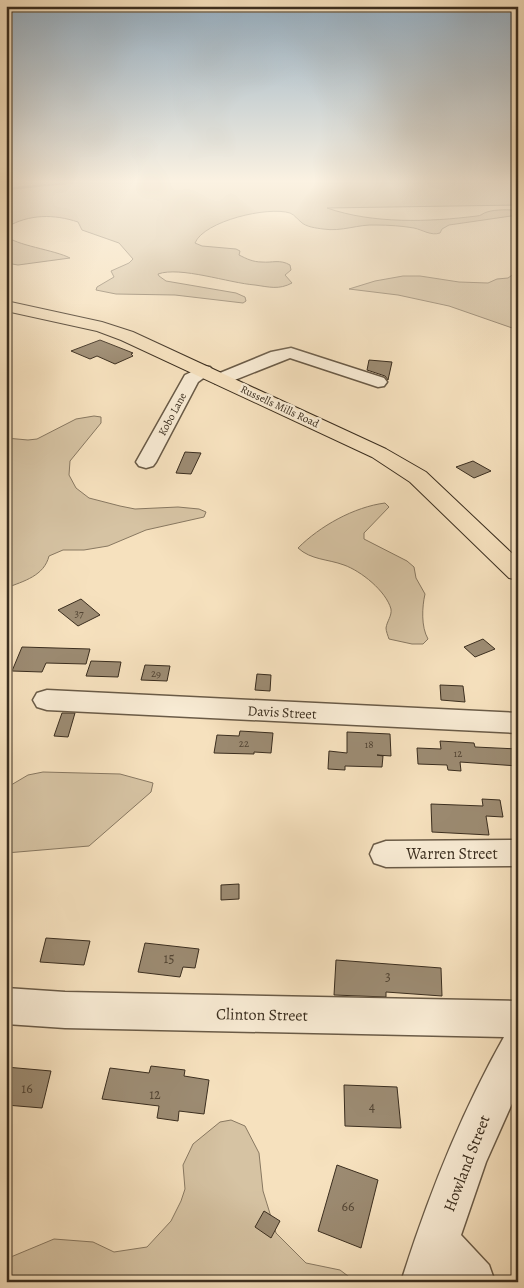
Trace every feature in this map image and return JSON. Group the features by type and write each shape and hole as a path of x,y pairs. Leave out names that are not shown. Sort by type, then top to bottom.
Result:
{"main road":[{"name":"Russells Mills Road","path":"6,306 111,330 368,447 406,468 418,477 518,573"}],"street":[{"path":"213,375 291,353 378,382"},
{"name":"Kobo Lane","path":"146,462 191,379 213,375"},
{"name":"Davis Street","path":"47,700 518,724"},
{"name":"Warren Street","path":"386,854 518,853"},
{"name":"Clinton Street","path":"6,1006 74,1010 518,1018"},
{"name":"Howland Street","path":"430,1261 485,1113 518,1048"},
{"path":"430,1261 472,1282"}],"shaded area":[{"path":"6,243 22,243 70,258 18,265 6,263"},
{"path":"119,243 195,243 202,246 236,249 240,251 239,255 253,261 279,262 290,265 291,270 285,275 292,283 283,287 269,287 244,284 192,273 167,272 158,274 166,281 236,293 245,297 246,301 243,303 175,295 116,294 96,290 97,287 114,277 111,271 129,263 133,259"},
{"path":"518,271 518,330 449,306 398,295 349,289 375,281 403,276 488,283 497,279 508,278"},
{"path":"94,416 101,417 101,423 70,461 69,475 76,488 89,498 120,506 135,509 178,507 199,509 206,512 204,517 146,530 108,546 84,550 63,550 49,556 43,568 32,577 6,588 6,549 8,547 6,537 6,438 37,439 76,419"},
{"path":"385,503 389,507 364,533 364,539 407,561 414,567 416,578 425,594 423,617 424,629 428,639 423,644 412,644 389,639 386,628 391,609 384,595 372,582 351,568 308,555 298,548 317,532 338,519 361,509"},
{"path":"43,772 120,774 153,783 151,792 89,846 6,853 6,788 28,775"},
{"path":"231,1120 245,1126 259,1153 263,1191 276,1233 306,1263 340,1270 356,1282 6,1282 6,1259 54,1239 93,1242 114,1252 147,1247 171,1221 181,1201 185,1189 183,1165 193,1144 220,1122"}],"building":[{"path":"100,340 133,353 131,354 133,356 115,364 97,356 90,359 71,351"},
{"path":"369,360 392,362 388,380 385,376 367,370"},
{"path":"185,452 201,453 191,474 176,473"},
{"path":"473,461 491,471 474,478 456,467"},
{"path":"81,599 100,615 78,626 58,610"},
{"path":"483,639 495,649 475,657 464,647"},
{"path":"22,647 90,649 86,664 46,663 42,672 12,671"},
{"path":"91,661 121,662 118,677 86,676"},
{"path":"145,665 170,666 167,681 141,680"},
{"path":"257,674 271,675 270,691 255,690"},
{"path":"440,685 463,686 465,702 441,700"},
{"path":"62,713 75,713 68,737 54,736"},
{"path":"240,731 273,733 271,753 214,753 217,735 239,736"},
{"path":"347,732 390,734 391,756 377,755 383,756 382,767 345,766 345,770 328,769 329,751 347,753"},
{"path":"440,741 474,743 475,747 518,749 518,766 460,762 461,771 448,770 447,765 418,764 417,748 441,749"},
{"path":"482,799 500,800 503,817 486,816 489,835 432,832 431,804 483,806"},
{"path":"239,884 239,899 221,900 221,885"},
{"path":"46,938 90,941 84,965 40,962"},
{"path":"145,943 199,949 195,968 183,967 180,977 138,972"},
{"path":"336,960 441,968 442,996 386,992 386,997 334,995"},
{"path":"151,1066 185,1070 184,1076 209,1080 204,1114 179,1111 178,1121 157,1118 159,1106 102,1099 110,1068 149,1073"},
{"path":"6,1067 51,1071 42,1108 6,1105"},
{"path":"344,1085 397,1087 401,1128 345,1126"},
{"path":"337,1165 378,1180 361,1248 318,1231"},
{"path":"264,1211 280,1221 271,1238 255,1227"}]}
